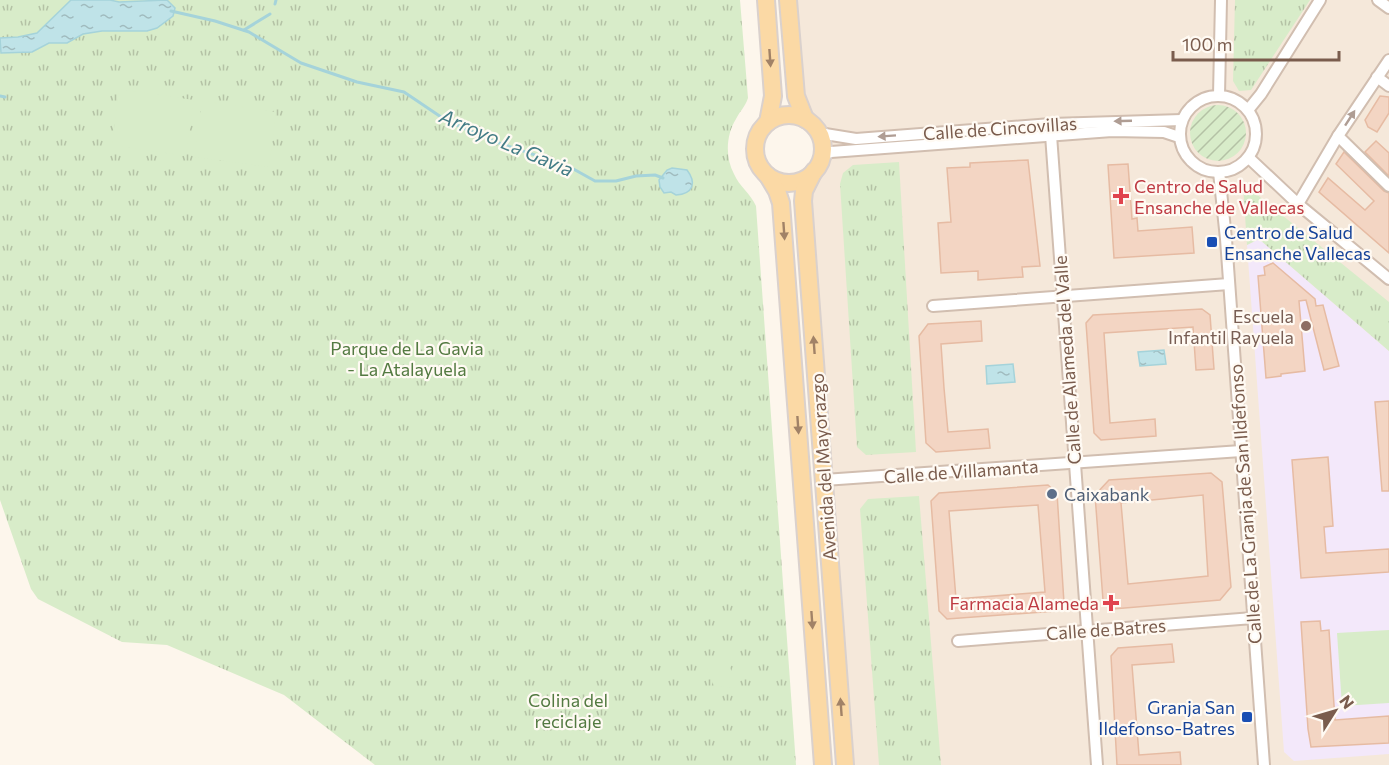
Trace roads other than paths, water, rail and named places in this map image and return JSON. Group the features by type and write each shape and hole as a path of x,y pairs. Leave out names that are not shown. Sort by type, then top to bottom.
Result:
{"main road":[{"path":"766,0 773,96 768,122"},
{"path":"788,0 795,96 806,119 819,133 822,155 814,171 793,183 783,183 768,176 757,162 755,151 760,130 768,122 786,115 806,119"},
{"name":"Avenida del Mayorazgo","path":"814,171 804,191 803,201 845,765"},
{"name":"Avenida del Mayorazgo","path":"768,176 777,190 781,203 822,765"}],"street":[{"path":"1219,95 1221,0"},
{"path":"1248,110 1261,94 1320,0"},
{"path":"1378,0 1389,8"},
{"path":"1298,204 1338,136 1389,60"},
{"path":"1377,77 1389,86"},
{"path":"1219,95 1236,99 1248,110 1256,127 1256,138 1249,158 1235,168 1219,172 1208,171 1193,163 1181,146 1179,137 1182,120 1195,103 1204,98 1219,95"},
{"name":"Calle de Cincovillas","path":"819,133 856,139 1050,124 1182,120"},
{"name":"Calle de Cincovillas","path":"822,155 831,152 1051,135 1132,131 1164,132 1179,137"},
{"name":"Calle de Alameda del Valle","path":"1051,135 1096,765"},
{"path":"1338,136 1389,186"},
{"path":"1249,158 1298,204 1389,279"},
{"name":"Calle de La Granja de San Ildefonso","path":"1219,172 1264,765"},
{"path":"933,306 1229,284"},
{"name":"Calle de Villamanta","path":"824,480 1241,451"},
{"name":"Calle de Batres","path":"958,641 1253,618"}],"water":[{"path":"71,0 119,2 167,0 175,8 173,16 157,28 147,31 102,31 83,34 67,43 49,43 32,52 1,53 0,38 37,33"},
{"path":"672,168 687,170 692,179 690,190 676,195 671,192 664,193 659,180 667,170"},
{"path":"1164,350 1166,364 1140,366 1138,352"},
{"path":"1013,364 1015,382 987,384 986,366"}],"waterway":[{"path":"275,4 276,0"},
{"name":"Arroyo La Gavia","path":"171,11 249,32 301,63 357,82 404,92 447,121 496,142 568,166 595,181 616,181 636,176 655,175 663,178"},
{"path":"244,30 270,14"},
{"path":"0,96 5,97"}],"place":[{"name":"Centro de Salud Ensanche de Vallecas","path":"1121,196"},
{"name":"Centro de Salud Ensanche Vallecas","path":"1212,242"},
{"name":"Escuela Infantil Rayuela","path":"1306,326"},
{"name":"Caixabank","path":"1052,494"},
{"name":"Farmacia Alameda","path":"1111,603"},
{"name":"Granja San Ildefonso-Batres","path":"1247,717"}],"park label":[{"name":"Parque de La Gavia - La Atalayuela","path":"407,358"},
{"name":"Colina del reciclaje","path":"568,710"}]}
